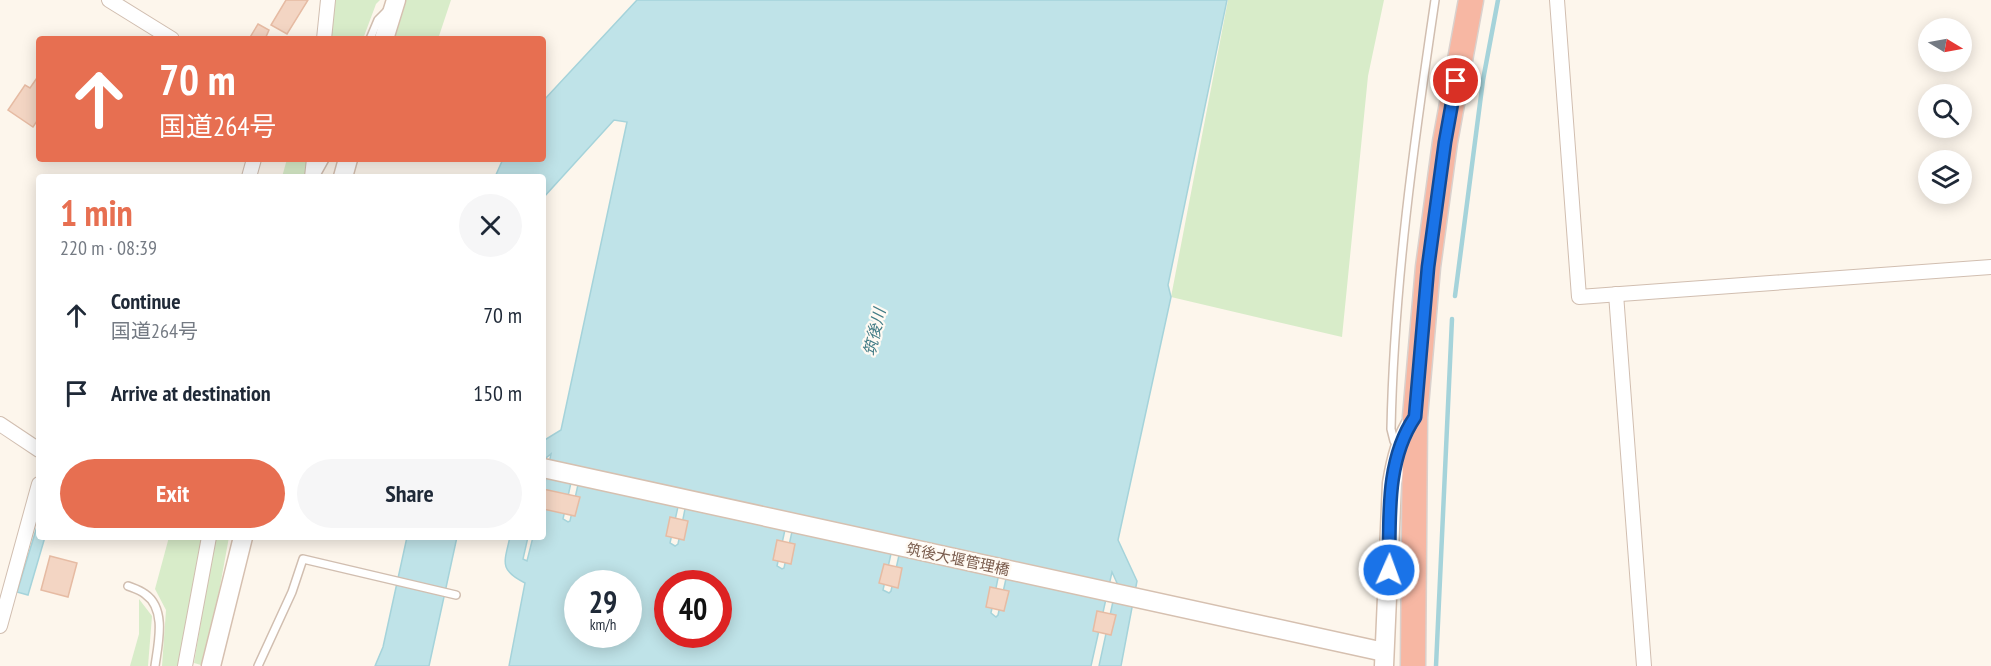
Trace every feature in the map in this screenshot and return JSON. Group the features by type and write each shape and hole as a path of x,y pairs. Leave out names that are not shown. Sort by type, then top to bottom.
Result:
{"highway":[{"path":"1413,666 1415,417 1428,267 1445,142 1471,0"}],"street":[{"path":"109,0 167,36"},
{"path":"324,36 328,0"},
{"path":"1557,0 1579,297 1991,267"},
{"path":"385,36 395,2"},
{"path":"1616,294 1644,666"},
{"path":"1380,656 1392,483 1405,432 1415,417"},
{"path":"0,424 36,448"},
{"name":"筑後大堰管理橋","path":"546,469 1380,656"},
{"path":"0,626 36,495"},
{"path":"185,666 208,540"},
{"path":"211,666 242,540"}],"lane":[{"path":"1400,449 1394,441 1391,429 1395,346 1407,210 1435,0"},
{"path":"371,36 378,20 395,2"},
{"path":"258,666 292,592 303,559 456,595"},
{"path":"128,586 145,594 155,604 160,624 155,666"}],"green space":[{"path":"333,0 380,0 376,4 364,36 330,36"},
{"path":"406,0 451,0 439,36 395,36"},
{"path":"1228,0 1384,0 1368,76 1342,337 1171,297"},
{"path":"286,162 308,162 306,174 283,174"},
{"path":"168,540 201,540 179,666 162,666 166,610 155,589"},
{"path":"214,540 228,540 215,614 201,665 194,663"},
{"path":"139,599 152,616 148,666 130,666 139,634"}],"water":[{"name":"筑後川","path":"637,0 1227,0 1168,285 1171,297 1118,540 1137,581 1121,666 1099,666 1117,583 1112,572 1091,666 509,666 525,583 507,570 506,553 509,540 527,540 523,559 527,561 532,540 546,540 546,478 551,454 546,458 546,439 561,430 627,122 614,120 546,195 546,174 496,174 502,162 546,162 546,98","holes":["574,469 581,471 570,521 568,522 563,519","681,493 688,494 678,544 675,546 670,543","788,516 795,518 782,569 777,566","894,540 902,542 889,593 883,590","1001,563 1009,565 996,617 991,613"]},
{"path":"36,530 36,540 44,540 28,595 17,592"},
{"path":"406,540 456,540 429,666 375,666 383,647"}],"building":[{"path":"286,0 308,0 287,34 271,25"},
{"path":"258,24 269,30 266,36 251,36"},
{"path":"36,79 36,122 33,127 8,110 25,85 30,88"},
{"path":"546,490 580,497 575,516 546,510"},
{"path":"670,517 688,521 684,540 666,536"},
{"path":"777,540 795,544 791,564 773,560"},
{"path":"50,556 77,563 68,597 41,590"},
{"path":"884,564 902,568 898,588 879,583"},
{"path":"990,587 1009,591 1004,611 986,607"},
{"path":"1097,611 1116,615 1111,635 1093,631"}],"waterway":[{"path":"1455,296 1483,80 1498,0"},
{"path":"1436,666 1452,319"}],"route":[{"path":"1389,570 1392,483 1405,432 1415,417 1428,267 1456,81"}]}
